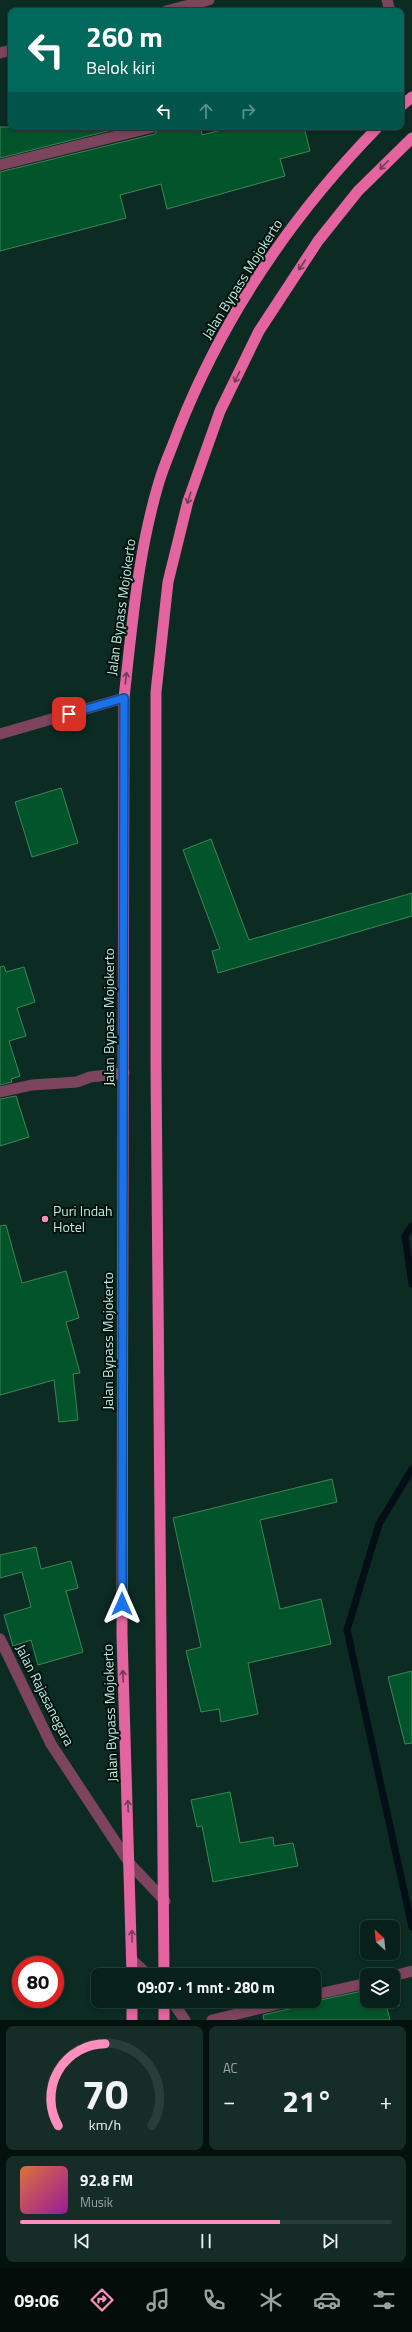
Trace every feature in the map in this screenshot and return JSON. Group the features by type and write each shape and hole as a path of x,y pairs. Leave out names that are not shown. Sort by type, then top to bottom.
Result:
{"highway":[{"path":"404,104 412,97"},
{"name":"Jalan Bypass Mojokerto","path":"132,1968 122,1635 124,698 140,563 159,482 195,389 232,317 291,227 337,169 375,130"},
{"path":"164,1968 165,1901 156,1067 156,692 168,582 188,501 220,411 259,331 318,241 358,191 412,138"},
{"path":"132,2008 132,2020"},
{"path":"164,2008 164,2020"}],"street":[{"path":"178,8 209,0"},
{"path":"0,165 141,130"},
{"path":"0,734 124,698"},
{"path":"0,1092 32,1085 77,1082 90,1077 124,1073"},
{"name":"Jalan Rajasanegara","path":"0,1639 50,1744 130,1864 165,1901"},
{"path":"132,1960 141,1968"},
{"path":"400,1975 412,1971"},
{"path":"321,1994 360,1985"},
{"path":"177,2008 185,2020"},
{"path":"212,2020 262,2008"}],"building":[{"path":"0,127 8,127 8,130 112,130 0,158"},
{"path":"158,130 201,130 202,135 221,130 305,130 310,151 280,159 285,176 167,209 161,184 120,195 126,218 0,251 0,172 155,134"},
{"path":"61,788 78,843 32,857 15,802"},
{"path":"211,839 249,940 412,893 412,916 218,973 212,951 220,949 183,850"},
{"path":"4,966 6,972 24,967 35,1002 17,1008 26,1036 9,1041 20,1076 11,1079 12,1082 0,1085 0,967"},
{"path":"16,1096 29,1137 0,1146 0,1099"},
{"path":"6,1225 22,1283 66,1271 79,1318 66,1322 80,1373 73,1374 78,1420 59,1422 54,1380 0,1395 0,1226"},
{"path":"332,1479 337,1502 260,1520 280,1609 321,1599 331,1644 248,1663 258,1714 221,1722 219,1709 201,1712 186,1651 201,1647 173,1518"},
{"path":"36,1547 41,1569 71,1561 78,1588 66,1591 83,1652 38,1665 31,1640 13,1646 4,1615 31,1607 22,1572 0,1578 0,1555"},
{"path":"412,1671 412,1743 405,1744 388,1677"},
{"path":"230,1792 240,1843 273,1837 274,1846 293,1843 298,1866 213,1882 202,1826 197,1827 191,1800"},
{"path":"360,1992 360,2008 387,2008 390,2020 264,2020 263,2015 293,2008 321,2008 321,2000"}],"waterway":[{"path":"412,1226 405,1236 412,1284"},
{"path":"412,1469 379,1524 347,1630 412,1927"}],"place":[{"name":"Puri Indah Hotel","path":"45,1219"}],"route":[{"path":"69,714 124,698 122,1604"}]}
